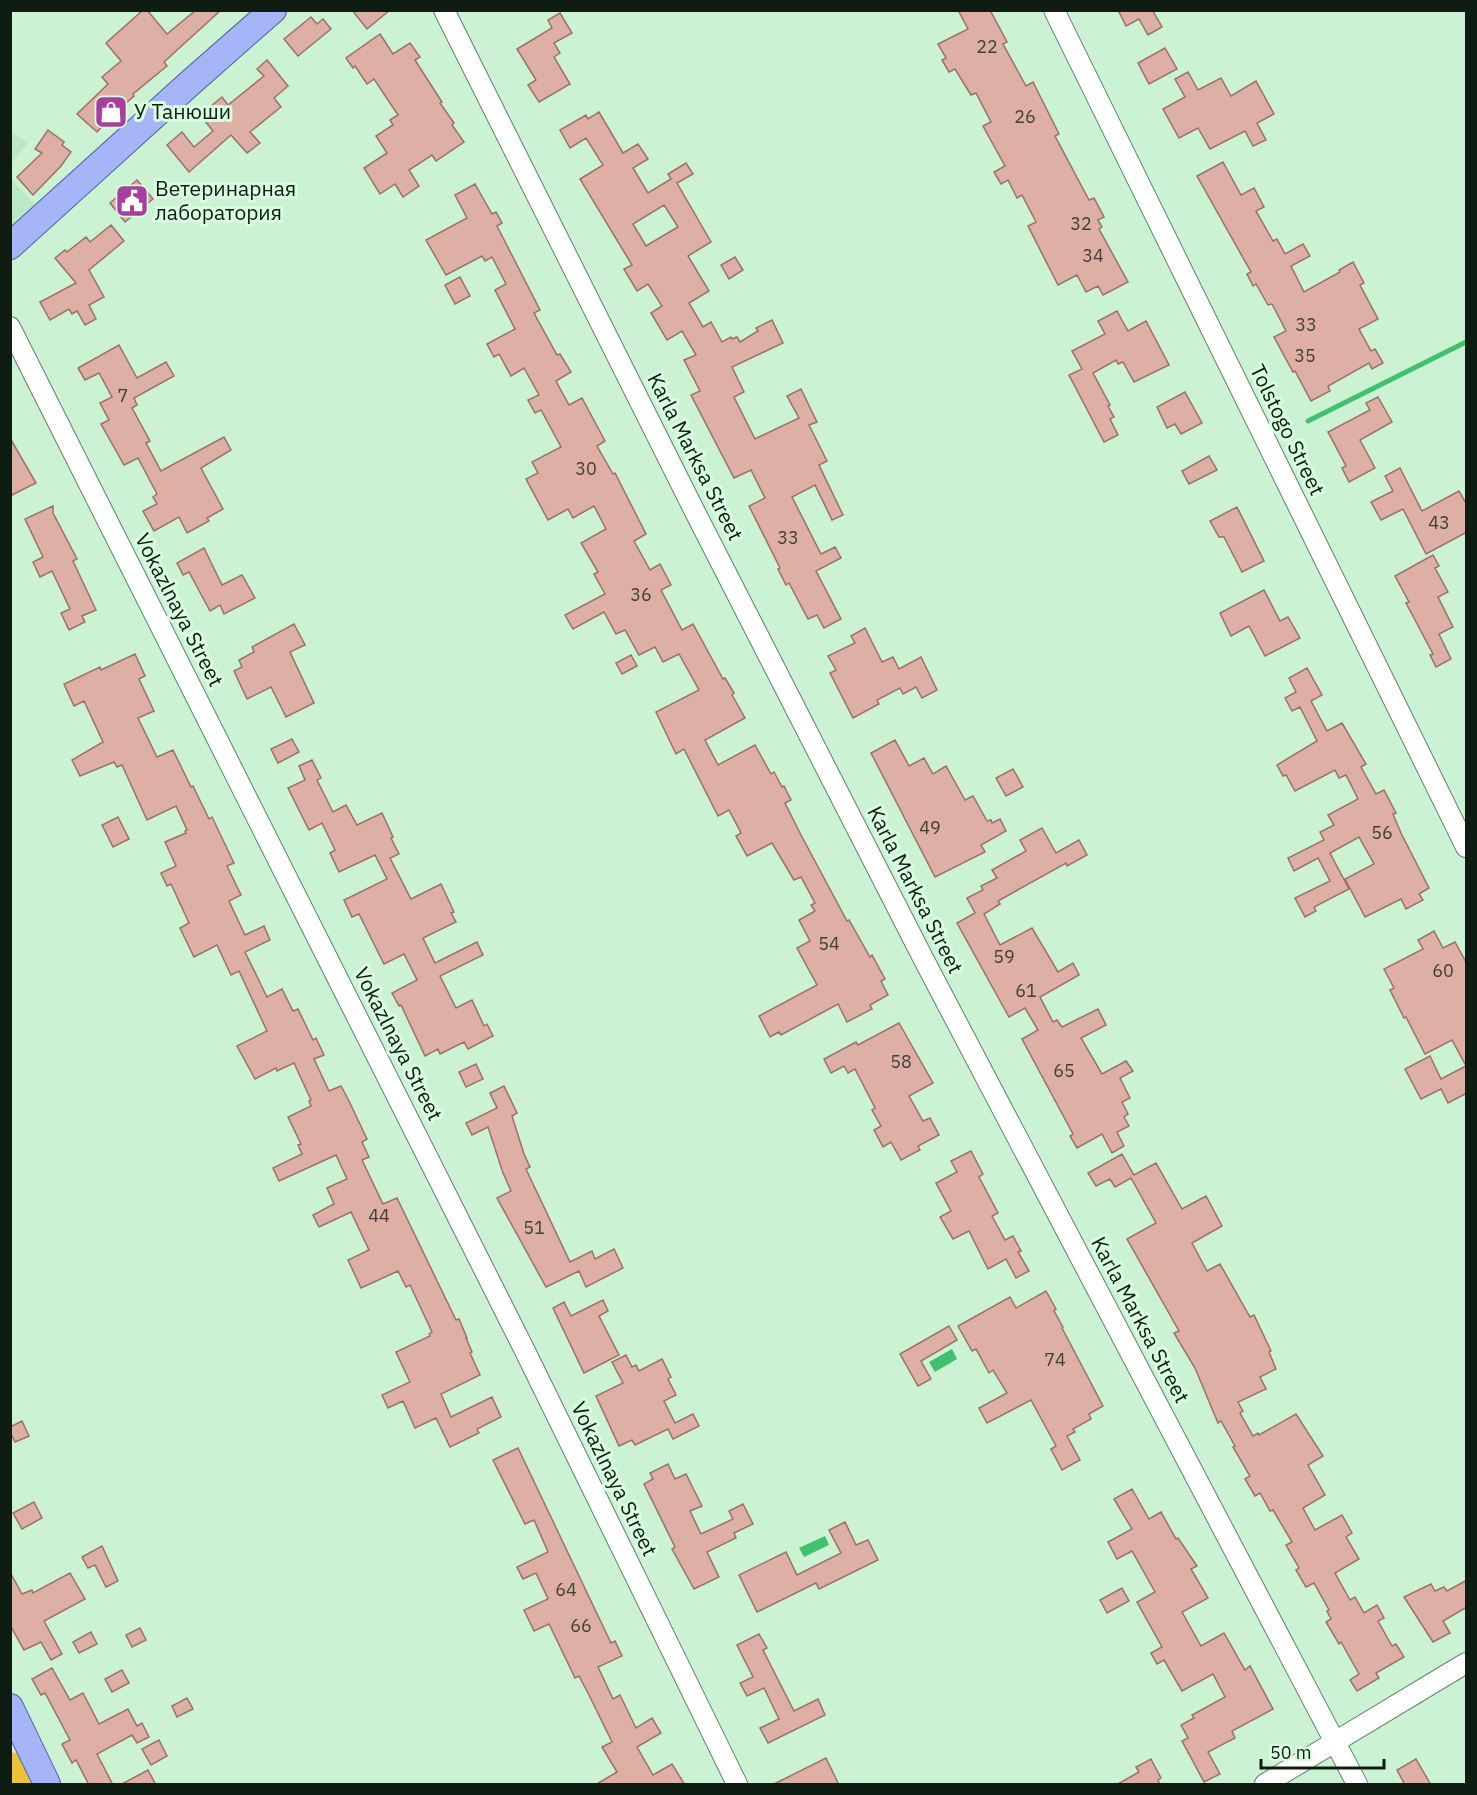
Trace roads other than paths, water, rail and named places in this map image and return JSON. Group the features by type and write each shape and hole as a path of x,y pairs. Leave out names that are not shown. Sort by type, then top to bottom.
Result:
{"main road":[{"path":"10,246 273,10"},
{"path":"14,1722 46,1785"}],"street":[{"name":"Karla Marksa Street","path":"444,10 694,510 924,960 1357,1785"},
{"name":"Tolstogo Street","path":"1054,10 1467,847"},
{"name":"Tolstogo Street","path":"1070,44 1467,842"},
{"name":"Vokazlnaya Street","path":"10,327 525,1351 737,1785"},
{"path":"1265,1785 1467,1663"}],"waterway":[{"path":"1308,421 1466,342"}],"place":[{"name":"У Танюши","path":"111,112"},
{"name":"Ветеринарная лаборатория","path":"132,201"}]}
